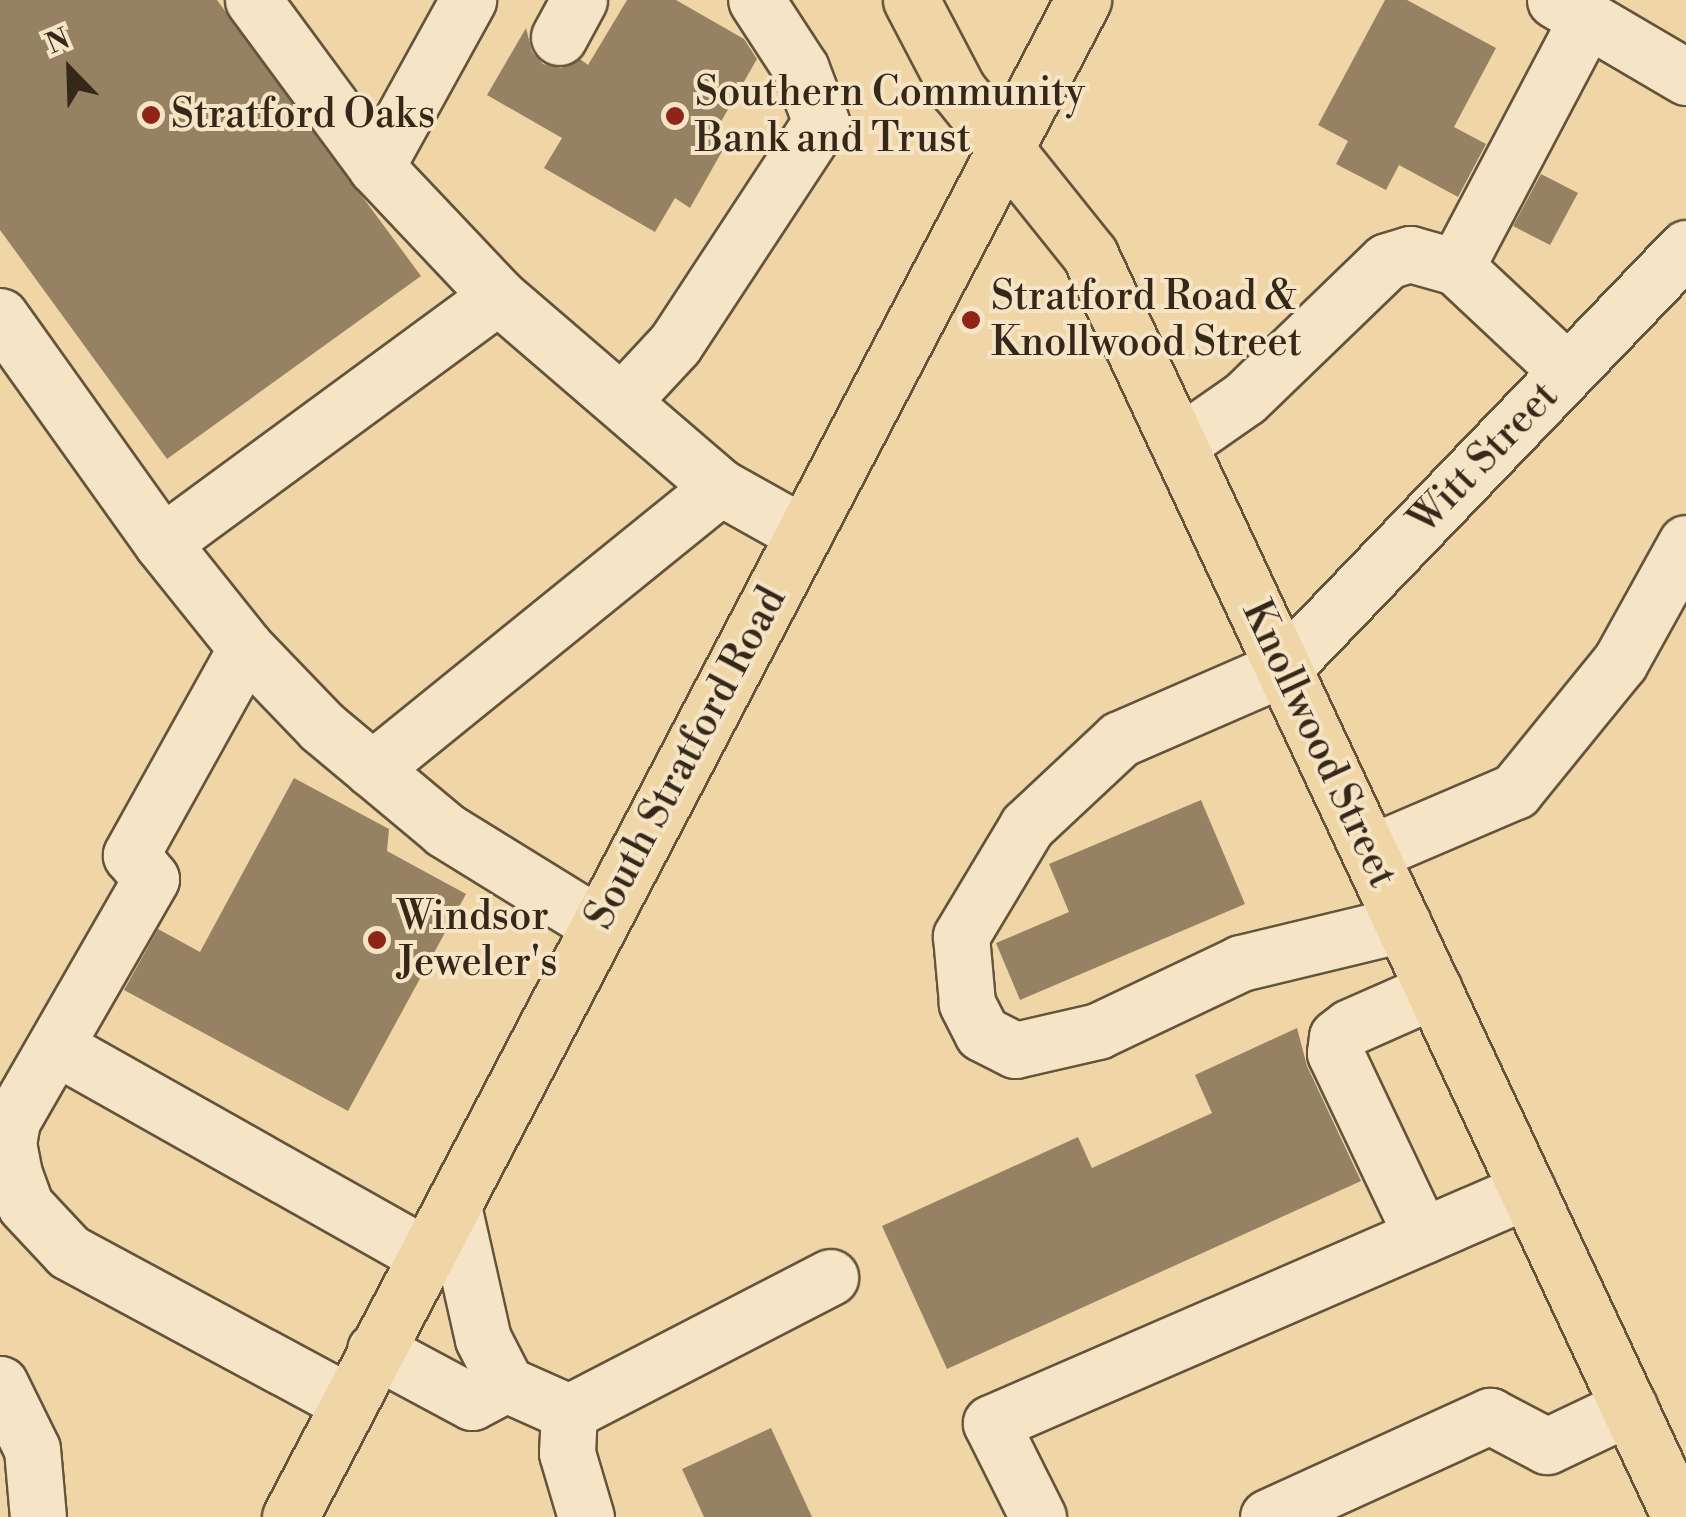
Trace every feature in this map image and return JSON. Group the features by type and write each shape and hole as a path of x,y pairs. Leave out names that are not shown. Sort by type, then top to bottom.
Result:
{"main road":[{"name":"Knollwood Street","path":"911,0 958,90 1090,255 1680,1517"},
{"name":"South Stratford Road","path":"290,1517 1084,0"}],"street":[{"path":"253,0 376,167 498,296 720,486 804,534"},
{"path":"376,167 468,0"},
{"path":"623,400 676,344 821,122 801,69 756,0"},
{"path":"1456,267 1572,10 1686,77"},
{"name":"Witt Street","path":"1283,668 1686,248"},
{"path":"1178,444 1245,398 1387,261 1410,254 1456,267 1567,371"},
{"path":"162,543 498,296"},
{"path":"0,316 162,543 246,648 372,770 445,830 600,925"},
{"path":"372,770 720,486"},
{"path":"1370,854 1516,792 1620,662 1686,544"},
{"path":"246,648 131,855 151,879 12,1121 8,1143 12,1210 69,1252 349,1403"},
{"path":"1283,668 1120,739 1027,826 961,936 967,1004 982,1033 1015,1050 1098,1031 1240,963 1403,924"},
{"path":"1422,1236 1335,1053 1337,1036 1350,1027 1434,990"},
{"path":"56,1047 427,1256"},
{"path":"1038,1517 992,1424 1528,1190"},
{"path":"453,1206 483,1339 506,1384 569,1412"},
{"path":"569,1412 830,1277"},
{"path":"375,1350 472,1402 506,1384"},
{"path":"0,1384 32,1449 38,1517"},
{"path":"1268,1517 1490,1416 1547,1446 1629,1407"},
{"path":"569,1412 566,1452 586,1517"}],"building":[{"name":"Stratford Oaks","path":"0,0 217,0 421,276 167,459 0,230"},
{"path":"627,0 676,0 744,39 757,59 715,132 729,139 690,208 675,198 655,232 544,168 562,138 487,95 526,28 532,52 543,64 561,68 580,59 588,65"},
{"path":"1385,0 1407,0 1496,48 1454,127 1486,144 1458,197 1399,165 1386,190 1336,164 1348,141 1318,125"},
{"path":"1541,174 1578,193 1550,245 1513,226"},
{"path":"294,778 389,829 387,851 466,894 348,1111 124,990 158,929 200,952"},
{"path":"1201,800 1245,904 1020,1000 996,943 1069,912 1049,864"},
{"path":"1297,1028 1307,1066 1361,1181 947,1369 882,1226 1078,1137 1092,1168 1212,1113 1195,1075"},
{"path":"771,1428 812,1517 704,1517 682,1469"}],"place":[{"name":"Stratford Oaks","path":"151,115"},
{"name":"Southern Community Bank and Trust","path":"675,116"},
{"name":"Stratford Road & Knollwood Street","path":"971,320"},
{"name":"Windsor Jeweler's","path":"377,940"}]}
